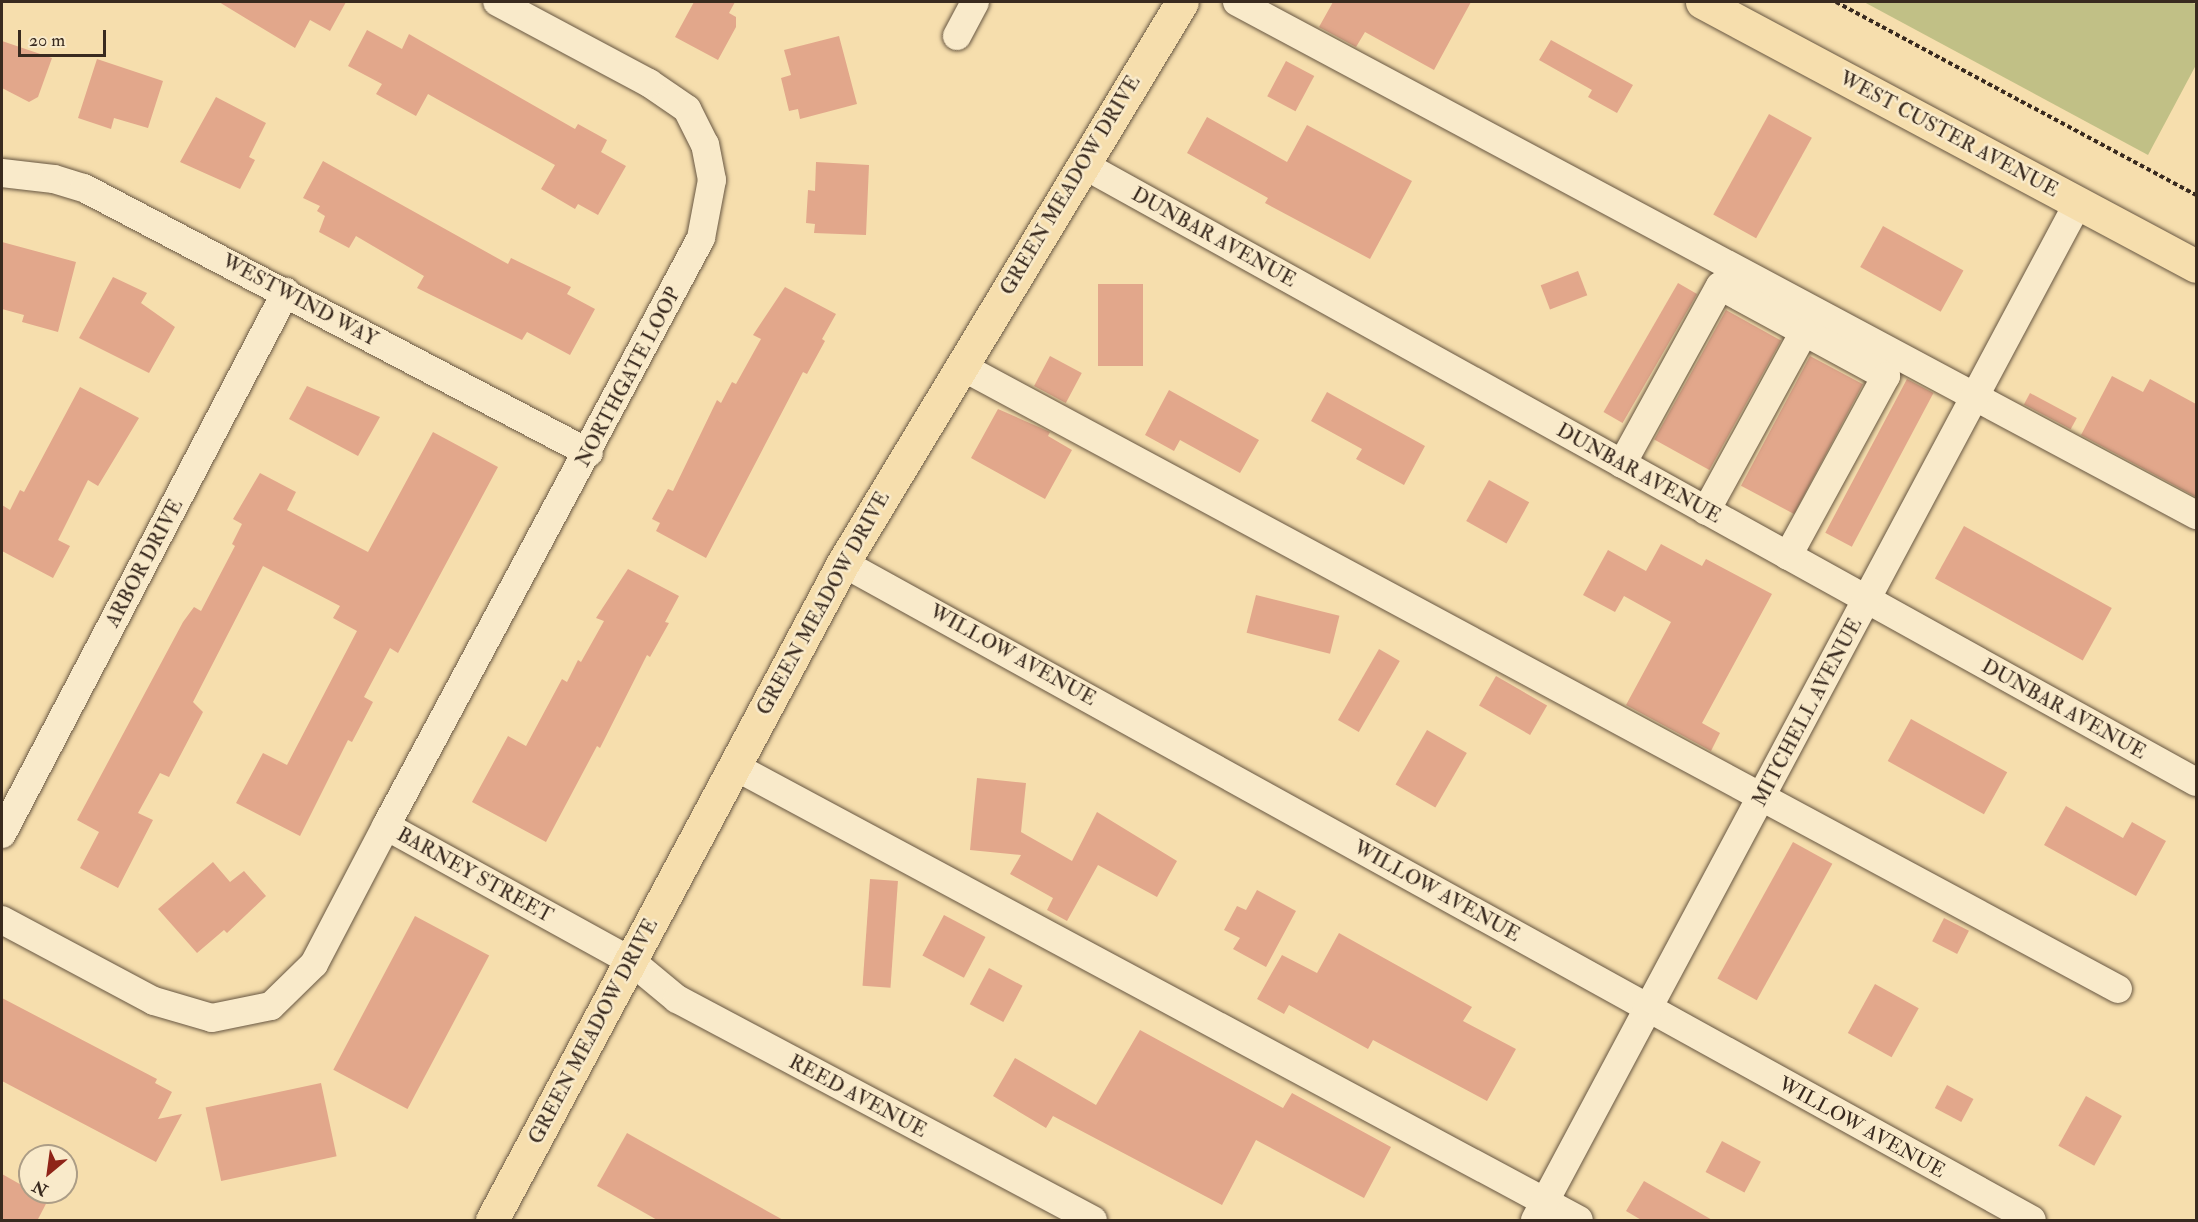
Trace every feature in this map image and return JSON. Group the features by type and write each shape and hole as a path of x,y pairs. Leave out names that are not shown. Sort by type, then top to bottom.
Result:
{"main road":[{"name":"GREEN MEADOW DRIVE","path":"492,1221 843,562 1182,2"},
{"name":"WEST CUSTER AVENUE","path":"1702,2 2196,266"}],"street":[{"name":"NORTHGATE LOOP","path":"386,826 589,453 701,238 712,180 705,145 687,109 650,83 497,2"},
{"path":"957,36 975,2"},
{"path":"1237,2 2196,515"},
{"name":"DUNBAR AVENUE","path":"1082,164 2196,782"},
{"name":"WESTWIND WAY","path":"2,173 54,178 84,188 589,453"},
{"name":"MITCHELL AVENUE","path":"1540,1211 2078,203"},
{"path":"1622,464 1720,286 1886,376 1788,556"},
{"name":"ARBOR DRIVE","path":"2,834 286,292"},
{"path":"1707,511 1804,332"},
{"path":"961,366 1763,795 2118,989"},
{"name":"WILLOW AVENUE","path":"843,562 2032,1221"},
{"path":"734,766 1540,1211 1579,1221"},
{"name":"BARNEY STREET","path":"2,920 154,1001 212,1018 271,1006 314,964 386,826 630,962"},
{"name":"REED AVENUE","path":"630,962 677,999 1093,1221"}],"path":[{"path":"1836,2 2196,195"}],"shaded area":[{"path":"1864,2 2189,2 2196,4 2196,65 2148,155"}],"building":[{"path":"219,2 346,2 330,31 310,20 295,48"},
{"path":"694,2 735,2 729,13 736,17 736,27 718,60 675,37"},
{"path":"1333,2 1471,2 1434,70 1365,32 1356,47 1319,27"},
{"path":"367,30 402,49 409,34 575,129 578,124 607,140 601,152 626,166 598,215 578,204 575,209 541,189 555,165 428,94 416,116 376,94 382,84 348,66"},
{"path":"839,36 857,104 800,119 798,109 789,111 781,78 791,75 784,50"},
{"path":"1551,40 1633,85 1617,113 1588,97 1592,90 1539,60"},
{"path":"2,41 52,58 38,97 29,102 2,88"},
{"path":"97,59 163,81 148,128 114,118 111,129 78,118"},
{"path":"1286,61 1314,76 1295,111 1267,96"},
{"path":"216,97 266,123 249,157 255,160 240,189 180,162"},
{"path":"1769,114 1812,138 1756,238 1713,215"},
{"path":"1207,117 1287,162 1307,125 1412,181 1370,259 1265,203 1268,198 1187,153"},
{"path":"323,161 508,264 511,258 571,287 567,294 595,309 570,355 527,332 522,340 417,288 424,276 356,236 349,248 319,232 325,216 317,211 320,206 303,198"},
{"path":"816,162 869,165 866,235 814,233 815,224 806,223 808,190 815,191"},
{"path":"1883,226 1963,271 1941,312 1860,267"},
{"path":"2,242 76,262 58,332 22,322 24,315 2,309"},
{"path":"1578,271 1587,295 1550,310 1541,285"},
{"path":"113,277 147,293 141,303 175,327 149,373 79,338"},
{"path":"1678,283 1697,294 1623,423 1604,412"},
{"path":"1098,284 1143,284 1143,366 1098,366"},
{"path":"785,287 836,314 822,339 825,341 807,374 803,372 706,558 656,531 660,523 652,519 668,489 673,491 717,400 721,403 732,382 736,384 761,339 753,335"},
{"path":"1726,310 1781,341 1709,470 1654,439"},
{"path":"1050,356 1082,373 1066,403 1034,386"},
{"path":"1810,356 1863,384 1794,514 1741,486"},
{"path":"2112,376 2143,392 2150,379 2196,404 2196,497 2081,435"},
{"path":"1907,379 1933,393 1852,547 1825,533"},
{"path":"307,386 380,417 358,456 289,419"},
{"path":"80,387 139,418 98,486 88,480 58,540 70,546 53,578 2,551 2,505 10,510 20,490 24,492"},
{"path":"1169,390 1259,440 1240,473 1180,440 1174,451 1145,435"},
{"path":"1327,392 1425,446 1404,485 1356,459 1362,449 1311,421"},
{"path":"2030,393 2077,418 2071,429 2024,404"},
{"path":"998,409 1050,432 1048,436 1072,450 1045,499 971,458"},
{"path":"433,432 498,467 398,653 390,648 364,697 373,702 352,742 348,740 300,836 236,803 263,753 287,765 357,631 333,618 340,606 263,566 193,702 203,712 169,777 160,773 138,813 153,820 118,888 80,868 99,832 77,820 183,622 194,607 201,611 235,546 232,544 242,524 233,519 260,473 296,492 287,510 368,552"},
{"path":"1489,480 1529,502 1506,543 1466,521"},
{"path":"1964,526 2112,608 2083,660 1935,578"},
{"path":"1661,544 1702,566 1706,559 1772,594 1702,723 1720,733 1711,751 1626,705 1671,622 1624,596 1615,612 1583,595 1608,550 1646,571"},
{"path":"628,569 679,596 665,622 669,623 650,657 647,655 600,748 597,746 546,842 472,802 508,736 526,746 562,679 567,682 578,660 581,662 604,621 596,618"},
{"path":"1256,595 1339,616 1330,654 1247,633"},
{"path":"1379,649 1400,661 1359,732 1338,720"},
{"path":"1496,676 1547,706 1530,735 1479,705"},
{"path":"1911,719 2007,772 1984,814 1888,761"},
{"path":"1427,730 1467,753 1435,808 1396,785"},
{"path":"977,778 1026,783 1021,832 1072,861 1097,812 1177,861 1157,897 1098,865 1067,921 1047,910 1053,898 1010,874 1021,855 970,850"},
{"path":"2066,806 2123,838 2132,822 2166,841 2136,896 2044,845"},
{"path":"1793,842 1832,864 1757,1000 1717,978"},
{"path":"213,862 230,882 244,871 266,896 227,933 224,930 197,953 158,909"},
{"path":"870,879 898,881 890,988 863,986"},
{"path":"1257,890 1296,911 1266,967 1233,949 1240,938 1224,930 1237,906 1246,910"},
{"path":"944,915 985,937 964,978 922,956"},
{"path":"415,916 489,955 407,1109 333,1070"},
{"path":"1944,918 1969,931 1957,954 1932,941"},
{"path":"1339,933 1472,1007 1463,1021 1516,1049 1487,1101 1373,1040 1368,1049 1289,1005 1284,1014 1257,999 1282,955 1317,973"},
{"path":"989,968 1023,986 1003,1022 970,1004"},
{"path":"1875,984 1919,1008 1892,1057 1848,1033"},
{"path":"2,998 157,1079 155,1083 172,1092 158,1119 182,1114 156,1162 2,1081"},
{"path":"1140,1030 1283,1108 1292,1093 1391,1147 1364,1198 1256,1140 1222,1205 1053,1116 1046,1128 993,1096 1015,1058 1096,1105"},
{"path":"321,1083 337,1156 221,1181 206,1108"},
{"path":"1947,1085 1973,1099 1961,1122 1935,1108"},
{"path":"2086,1096 2122,1116 2094,1166 2058,1146"},
{"path":"627,1133 785,1221 659,1221 597,1186"},
{"path":"1722,1141 1761,1162 1744,1193 1706,1172"},
{"path":"2,1174 18,1183 18,1204 46,1204 37,1221 2,1221"},
{"path":"1644,1181 1714,1221 1643,1221 1626,1211"}]}
